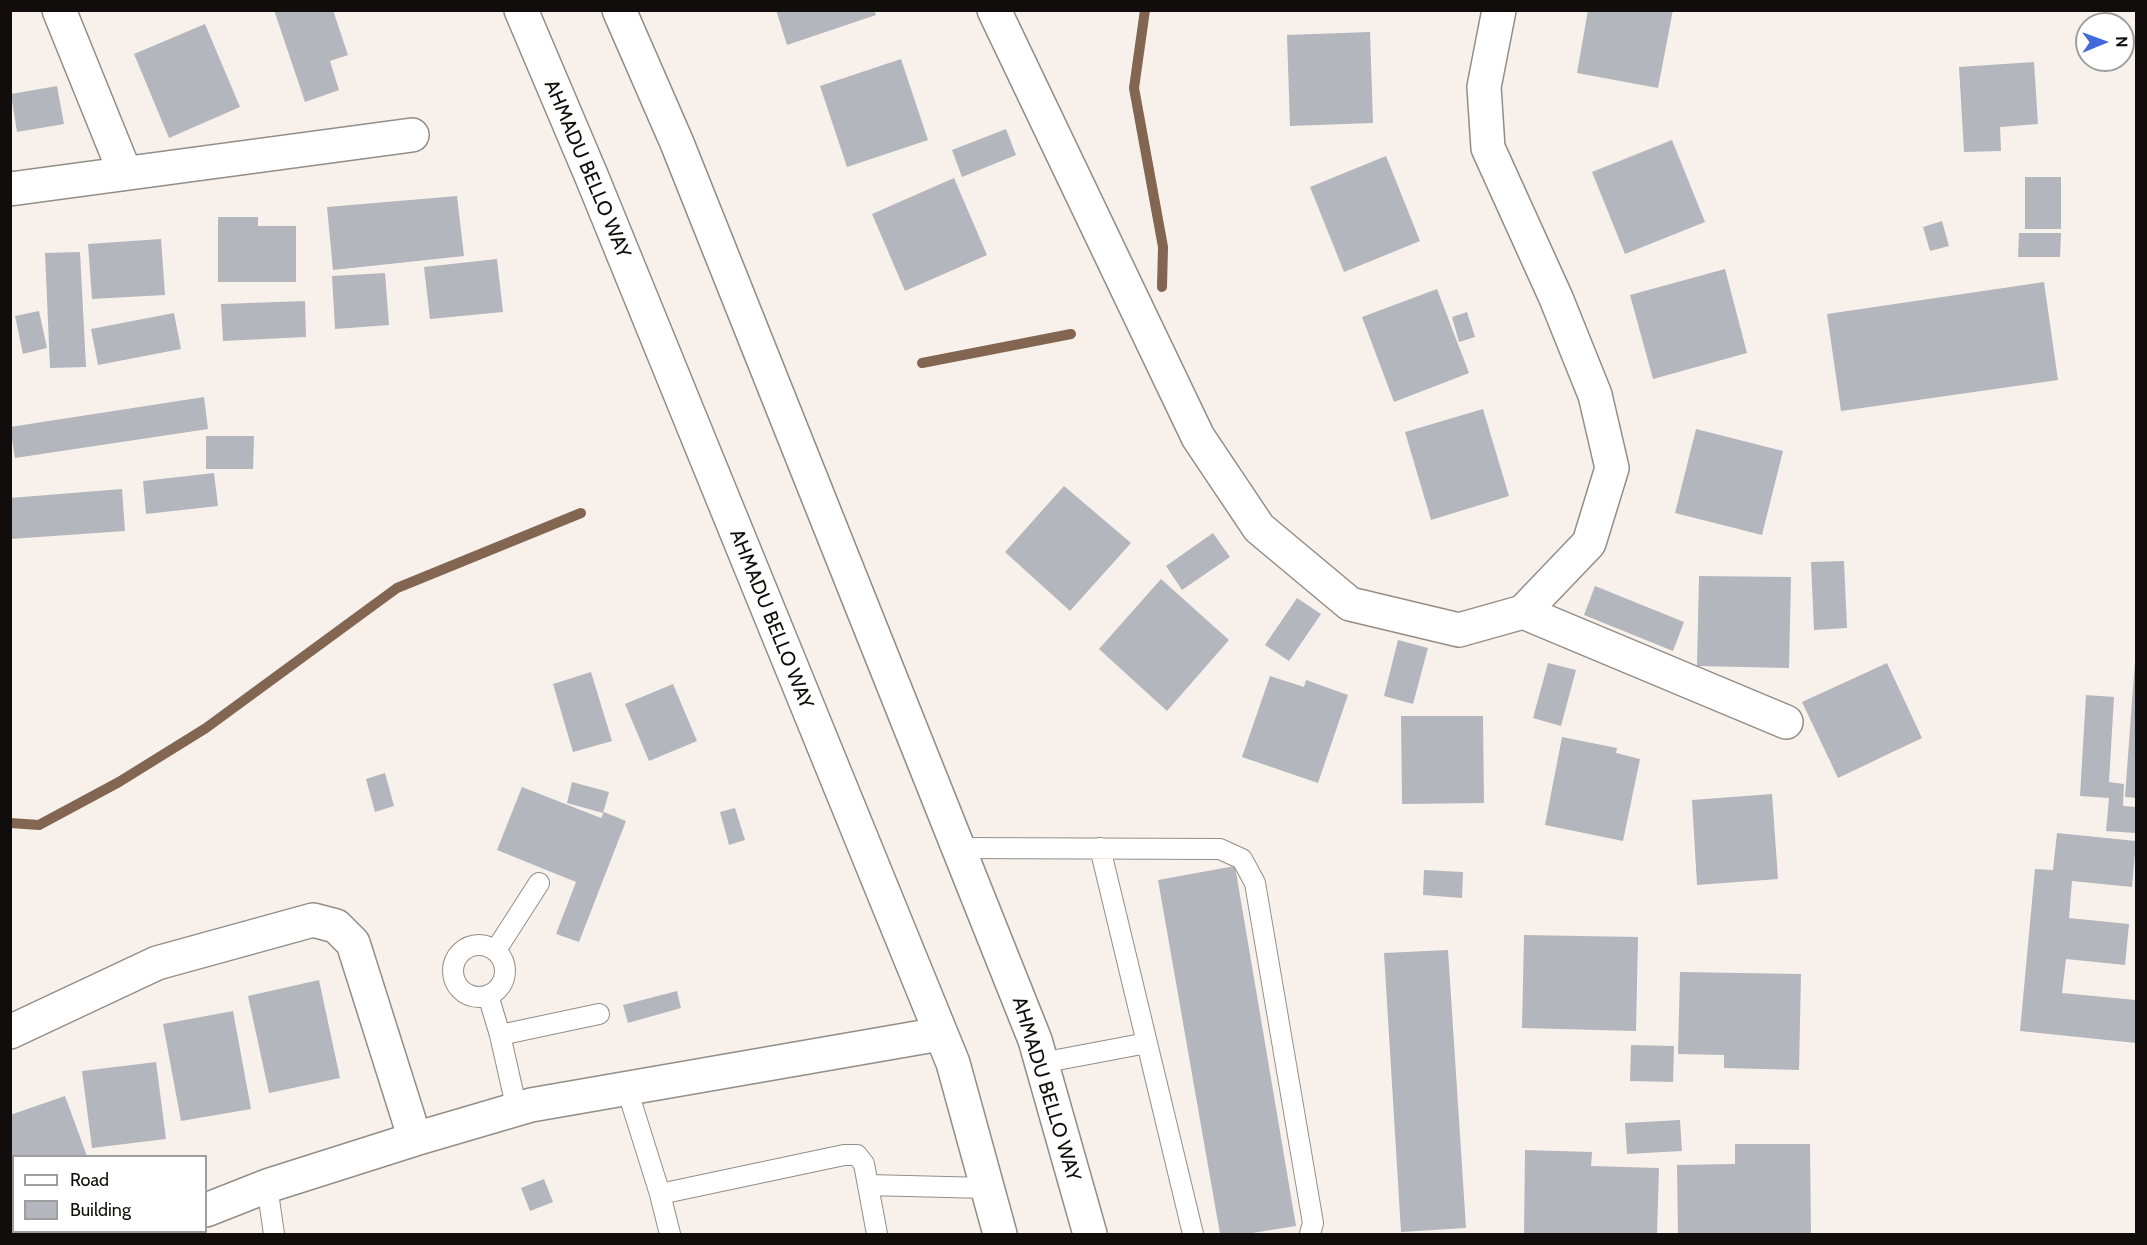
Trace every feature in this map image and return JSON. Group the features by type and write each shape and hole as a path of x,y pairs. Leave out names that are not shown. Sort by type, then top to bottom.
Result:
{"street":[{"path":"59,10 125,173"},
{"name":"AHMADU BELLO WAY","path":"521,10 600,197 952,1063 1000,1234"},
{"name":"AHMADU BELLO WAY","path":"619,10 677,143 1035,1040 1090,1234"},
{"path":"994,10 1198,437 1258,528 1350,604 1459,630 1523,612 1589,543 1612,468 1595,395 1556,298 1488,148 1484,87 1499,10"},
{"path":"10,189 412,135"},
{"path":"1523,612 1786,722"},
{"path":"10,1032 157,963 313,920 336,926 353,943 415,1139"},
{"path":"207,1210 267,1186 516,1110 940,1034"}],"lane":[{"path":"958,848 1220,849 1242,859 1255,883 1313,1223 1310,1234"},
{"path":"1100,848 1193,1234"},
{"path":"496,950 538,883"},
{"path":"483,945 496,950 503,962 505,975 499,987 488,996 474,997 462,991 454,980 453,966 459,954 470,946 483,945"},
{"path":"488,996 500,1035 516,1110"},
{"path":"500,1035 599,1014"},
{"path":"1041,1063 1147,1043"},
{"path":"627,1089 670,1234"},
{"path":"660,1194 844,1155 857,1155 864,1164 877,1234"},
{"path":"868,1185 986,1188"},
{"path":"267,1186 274,1234"}],"building":[{"path":"274,10 333,10 348,55 330,61 339,90 305,102"},
{"path":"776,10 874,10 876,15 787,45"},
{"path":"1588,10 1673,10 1658,88 1577,73"},
{"path":"205,24 240,107 169,138 134,54"},
{"path":"1370,32 1373,123 1290,126 1287,35"},
{"path":"901,59 928,140 847,167 820,86"},
{"path":"2034,62 2038,124 2000,127 2001,151 1964,152 1959,67"},
{"path":"57,86 64,124 17,132 11,94"},
{"path":"1006,129 1016,155 962,177 952,150"},
{"path":"1672,140 1705,222 1625,254 1592,172"},
{"path":"1386,156 1420,241 1344,272 1310,187"},
{"path":"2025,177 2061,177 2061,229 2025,229"},
{"path":"954,178 987,255 905,291 872,214"},
{"path":"457,196 464,256 333,270 327,207"},
{"path":"218,217 258,217 258,226 296,226 296,282 218,282"},
{"path":"1942,221 1949,246 1930,251 1923,227"},
{"path":"2019,233 2061,233 2060,257 2018,257"},
{"path":"161,239 165,295 92,299 88,244"},
{"path":"80,252 86,367 50,368 45,253"},
{"path":"497,259 503,312 430,319 424,267"},
{"path":"1725,269 1747,353 1653,379 1630,295"},
{"path":"385,273 389,325 335,329 332,276"},
{"path":"2044,282 2058,380 1841,411 1827,314"},
{"path":"1437,289 1469,373 1394,402 1362,317"},
{"path":"305,301 306,337 223,341 221,304"},
{"path":"39,311 47,348 23,354 15,316"},
{"path":"1467,312 1475,337 1459,342 1452,317"},
{"path":"174,313 181,349 98,365 91,329"},
{"path":"204,397 208,429 15,458 10,427"},
{"path":"1483,409 1509,496 1431,520 1405,432"},
{"path":"1696,429 1783,451 1762,535 1675,513"},
{"path":"206,436 254,436 253,469 206,469"},
{"path":"214,473 218,506 146,514 143,481"},
{"path":"1064,486 1131,543 1070,611 1005,552"},
{"path":"122,489 125,531 10,539 10,498"},
{"path":"1213,533 1230,557 1182,590 1166,566"},
{"path":"1844,561 1847,628 1814,630 1811,562"},
{"path":"1699,576 1791,577 1789,668 1697,666"},
{"path":"1161,579 1229,640 1167,711 1099,649"},
{"path":"1595,586 1684,622 1673,651 1584,615"},
{"path":"1297,598 1321,614 1289,661 1265,645"},
{"path":"1398,640 1428,648 1413,704 1384,696"},
{"path":"2136,660 2136,798 2125,797"},
{"path":"1548,663 1576,670 1561,726 1533,718"},
{"path":"1887,663 1922,738 1838,778 1802,702"},
{"path":"591,672 612,741 573,752 553,684"},
{"path":"1270,676 1304,687 1306,680 1348,695 1318,783 1242,757"},
{"path":"673,684 697,741 649,761 625,704"},
{"path":"2086,695 2114,697 2109,782 2124,784 2123,806 2136,807 2136,833 2106,831 2109,798 2080,796"},
{"path":"1401,716 1483,716 1484,803 1402,804"},
{"path":"1562,737 1617,748 1616,753 1640,759 1623,841 1545,825"},
{"path":"385,773 394,806 375,812 366,779"},
{"path":"572,782 609,792 603,813 567,803"},
{"path":"522,787 601,818 604,812 626,821 579,942 556,934 576,882 497,850"},
{"path":"1772,794 1778,879 1697,885 1692,800"},
{"path":"735,808 745,840 729,845 720,812"},
{"path":"2057,833 2136,841 2132,887 2072,881 2069,918 2129,924 2125,965 2066,959 2062,993 2136,1000 2136,1043 2020,1031 2035,869 2053,870"},
{"path":"1235,866 1296,1226 1246,1234 1220,1234 1158,880"},
{"path":"1424,870 1463,872 1462,898 1423,895"},
{"path":"1524,935 1638,937 1636,1031 1522,1028"},
{"path":"1448,950 1466,1228 1401,1232 1384,953"},
{"path":"1680,972 1801,974 1799,1070 1724,1068 1724,1055 1678,1054"},
{"path":"319,980 340,1078 269,1093 248,996"},
{"path":"677,991 681,1008 628,1023 623,1005"},
{"path":"233,1011 251,1109 181,1121 163,1024"},
{"path":"1631,1045 1674,1046 1673,1082 1630,1081"},
{"path":"156,1062 166,1139 92,1148 82,1071"},
{"path":"65,1096 87,1155 12,1155 12,1160 10,1115"},
{"path":"1680,1120 1682,1151 1627,1154 1625,1123"},
{"path":"1735,1144 1810,1144 1811,1234 1678,1234 1677,1165 1735,1164"},
{"path":"1525,1150 1592,1152 1591,1166 1659,1168 1657,1234 1524,1234"},
{"path":"544,1179 553,1202 530,1211 521,1188"}],"waterway":[{"path":"1145,10 1134,88 1163,247 1162,287"},
{"path":"922,363 1071,334"},
{"path":"10,823 39,825 119,782 206,728 397,588 581,513"}]}
